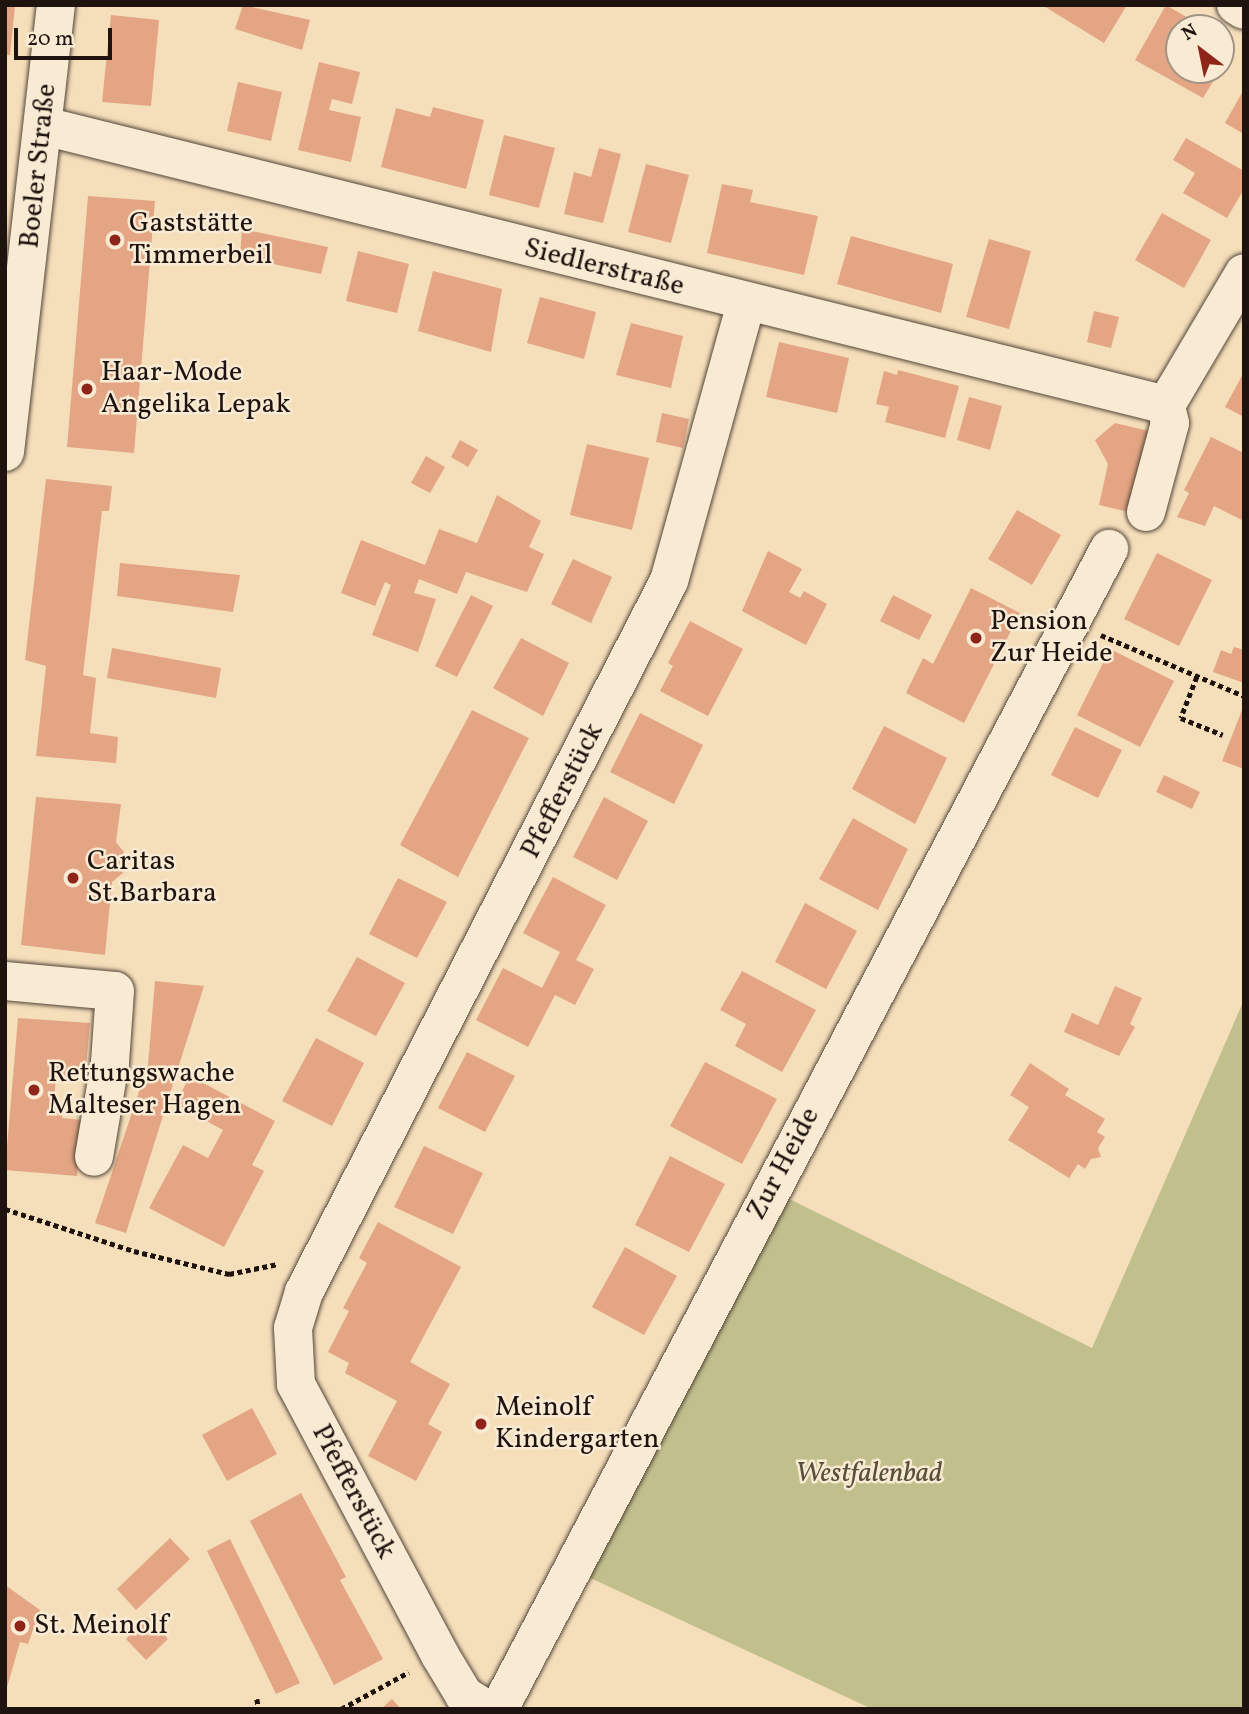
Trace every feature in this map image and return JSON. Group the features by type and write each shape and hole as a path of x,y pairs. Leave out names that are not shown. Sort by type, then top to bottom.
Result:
{"street":[{"name":"Boeler Straße","path":"5,452 56,5"},
{"path":"1236,5 1244,10"},
{"name":"Siedlerstraße","path":"44,126 746,304 928,344 1166,405"},
{"path":"1146,512 1170,423 1166,405 1244,272"},
{"name":"Pfefferstück","path":"486,1709 464,1695 440,1655 296,1384 293,1328 323,1255 669,581 746,304"},
{"name":"Zur Heide","path":"499,1709 1109,549"},
{"path":"5,981 115,991 110,1063 94,1157"}],"path":[{"path":"1072,621 1244,696"},
{"path":"1197,677 1181,718 1223,735"},
{"path":"5,1209 134,1251 229,1274 323,1255"},
{"path":"341,1709 440,1655"},
{"path":"257,1699 259,1709"}],"green space":[{"name":"Westfalenbad","path":"1244,1000 1244,1709 872,1709 571,1569 771,1190 1092,1348"}],"building":[{"path":"5,5 15,5 10,55 5,55"},
{"path":"243,5 310,20 302,50 235,29"},
{"path":"1042,5 1127,5 1104,43"},
{"path":"1166,5 1181,14 1165,14 1165,77 1135,60"},
{"path":"111,15 159,20 151,106 102,102"},
{"path":"319,62 360,72 352,104 332,99 329,110 361,117 351,162 298,150"},
{"path":"238,82 282,92 271,141 227,131"},
{"path":"1178,84 1212,84 1203,98"},
{"path":"1244,89 1244,134 1225,123"},
{"path":"433,107 484,120 466,189 381,167 396,108 430,117"},
{"path":"504,135 555,148 539,208 489,195"},
{"path":"1186,138 1244,171 1244,189 1227,218 1183,193 1195,173 1173,160"},
{"path":"599,148 621,154 603,223 564,214 574,172 591,177"},
{"path":"646,164 689,175 671,243 628,232"},
{"path":"722,184 753,190 750,202 818,216 804,275 707,253"},
{"path":"88,196 155,201 134,453 67,447"},
{"path":"1162,213 1211,240 1184,288 1135,260"},
{"path":"242,229 328,247 321,274 240,257"},
{"path":"851,236 953,264 941,313 837,284"},
{"path":"989,239 1031,251 1009,329 966,317"},
{"path":"358,251 409,264 397,313 346,301"},
{"path":"433,271 502,289 491,352 418,331"},
{"path":"540,297 596,312 584,359 527,343"},
{"path":"1094,311 1119,317 1111,348 1087,342"},
{"path":"631,323 683,336 671,388 616,375"},
{"path":"779,342 849,358 837,413 766,397"},
{"path":"898,370 959,386 945,438 885,422 889,407 876,404 884,371 897,375"},
{"path":"1244,372 1244,417 1225,407"},
{"path":"969,397 1002,406 990,450 957,440"},
{"path":"662,413 689,419 683,448 656,442"},
{"path":"1115,423 1149,431 1137,514 1099,505 1108,464 1095,440"},
{"path":"1211,437 1244,453 1244,521 1214,506 1205,526 1177,517 1189,493 1184,490"},
{"path":"460,440 478,450 468,467 451,457"},
{"path":"587,444 649,458 632,530 570,515"},
{"path":"426,456 445,467 430,493 411,483"},
{"path":"46,479 112,486 109,511 102,511 83,675 96,678 90,733 118,737 116,763 36,756 46,666 25,660"},
{"path":"497,495 541,521 529,547 544,554 527,592 466,572 457,594 419,579 414,593 436,599 418,652 372,635 391,585 385,582 375,606 341,593 361,540 425,565 439,529 477,543"},
{"path":"1017,510 1061,535 1032,585 988,559"},
{"path":"768,551 802,569 789,592 800,598 804,591 827,604 806,645 742,611"},
{"path":"1157,553 1212,580 1179,646 1124,619"},
{"path":"573,559 612,577 591,623 551,604"},
{"path":"120,563 240,575 233,612 117,596"},
{"name":"Pension Zur Heide","path":"971,588 1020,613 964,723 906,693 923,658 933,664"},
{"path":"471,595 493,606 457,677 435,666"},
{"path":"893,595 932,615 919,640 880,621"},
{"path":"690,621 743,649 708,716 660,691 673,666 668,663"},
{"path":"521,638 569,663 543,716 493,688"},
{"path":"1234,647 1244,650 1244,683 1213,672 1221,650 1231,654"},
{"path":"112,648 221,668 216,698 107,678"},
{"path":"1110,649 1174,681 1140,747 1077,715"},
{"path":"472,710 529,738 458,877 400,845"},
{"path":"1242,710 1244,711 1244,769 1222,761"},
{"path":"640,713 703,745 674,804 610,772"},
{"path":"884,726 947,758 915,824 852,789"},
{"path":"1075,727 1122,750 1098,798 1051,775"},
{"path":"1164,775 1200,792 1192,809 1156,792"},
{"name":"Caritas St.Barbara","path":"36,797 121,804 116,842 124,852 123,873 112,882 105,955 21,945"},
{"path":"604,797 648,821 617,880 573,857"},
{"path":"853,818 908,849 878,910 819,879"},
{"path":"553,877 606,905 576,960 594,969 575,1005 555,995 528,1047 476,1020 503,968 542,988 560,952 523,933"},
{"path":"398,878 447,902 417,958 369,934"},
{"path":"805,903 857,931 826,989 775,962"},
{"path":"357,957 405,983 376,1036 327,1011"},
{"path":"742,971 816,1010 782,1072 735,1046 746,1024 720,1010"},
{"path":"155,981 204,986 126,1233 95,1223 148,1065"},
{"path":"1115,986 1142,998 1130,1024 1135,1027 1119,1056 1064,1032 1072,1013 1098,1025"},
{"name":"Rettungswache Malteser Hagen","path":"18,1018 90,1023 85,1078 56,1076 54,1102 63,1103 62,1118 82,1120 77,1176 5,1170"},
{"path":"316,1038 364,1063 332,1126 282,1101"},
{"path":"467,1052 515,1076 485,1132 438,1108"},
{"path":"705,1062 777,1099 742,1164 670,1126"},
{"path":"1030,1063 1069,1089 1065,1095 1105,1119 1097,1132 1105,1137 1098,1148 1101,1157 1091,1159 1085,1169 1078,1164 1069,1178 1008,1140 1029,1107 1010,1095"},
{"path":"190,1076 275,1121 252,1165 264,1171 224,1247 149,1208 183,1145 208,1158 223,1130 175,1104"},
{"path":"424,1146 483,1173 453,1234 394,1207"},
{"path":"670,1156 725,1184 689,1252 635,1225"},
{"path":"378,1222 461,1267 410,1362 450,1384 428,1424 442,1432 416,1481 368,1456 397,1401 345,1373 349,1363 328,1352 349,1311 343,1308 367,1263 359,1258"},
{"path":"625,1247 677,1276 644,1335 592,1307"},
{"path":"252,1408 277,1454 227,1481 202,1435"},
{"path":"301,1493 346,1577 340,1580 383,1659 334,1685 250,1521"},
{"path":"170,1538 190,1559 136,1610 117,1589"},
{"path":"230,1539 300,1683 276,1694 207,1551"},
{"name":"St. Meinolf","path":"5,1585 40,1610 28,1644 20,1642 6,1691"},
{"path":"147,1617 168,1639 146,1660 126,1639"},
{"path":"392,1699 401,1709 381,1709"}],"place":[{"name":"Gaststätte Timmerbeil","path":"115,240"},
{"name":"Haar-Mode Angelika Lepak","path":"87,389"},
{"name":"Pension Zur Heide","path":"976,638"},
{"name":"Caritas St.Barbara","path":"73,878"},
{"name":"Rettungswache Malteser Hagen","path":"34,1090"},
{"name":"Meinolf Kindergarten","path":"481,1424"},
{"name":"St. Meinolf","path":"20,1626"}]}
